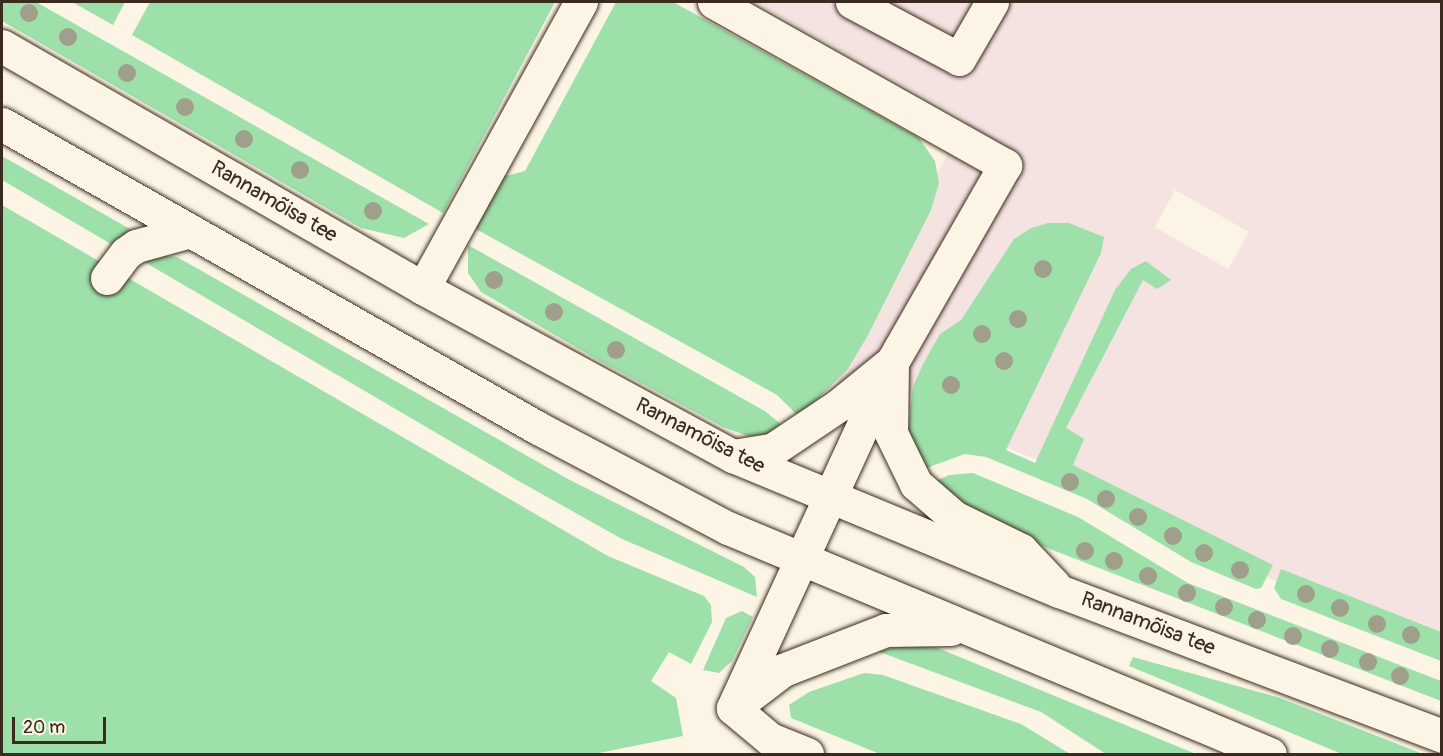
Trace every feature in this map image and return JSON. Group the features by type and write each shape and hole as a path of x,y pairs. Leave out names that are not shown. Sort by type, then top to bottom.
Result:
{"main road":[{"path":"423,288 581,2"},
{"path":"714,2 1005,165 892,362 733,708"},
{"path":"852,2 959,59 992,2"},
{"name":"Rannamõisa tee","path":"2,46 423,288 733,456 828,498 1059,591 1442,736"},
{"path":"2,124 538,428 728,528 1270,754"},
{"path":"107,278 126,253 136,246 191,231"},
{"path":"733,456 772,450 839,405 892,362"},
{"path":"892,362 891,433 916,484 954,517 1021,549 1059,591"},
{"path":"733,708 783,670 886,630 966,629"},
{"path":"733,708 770,739 807,754"}],"shaded area":[{"path":"755,2 1441,2 1441,644 1245,569 1048,464 827,377 966,120","holes":["1175,190 1249,232 1228,269 1155,227"]}],"green space":[{"path":"2,2 36,2 429,224 404,238 361,228 2,21"},
{"path":"72,2 125,2 113,25"},
{"path":"150,2 555,2 443,213 132,35"},
{"path":"616,2 673,2 919,138 935,161 939,183 931,210 868,335 848,369 799,417 777,395 474,228 494,179 525,171"},
{"path":"2,156 137,233 116,247 2,180"},
{"path":"2,205 608,556 704,596 711,605 712,622 691,664 669,652 651,681 676,698 683,736 594,754 2,754"},
{"path":"1048,223 1069,223 1104,237 1101,253 1006,450 1035,463 1115,290 1131,269 1146,261 1171,280 1157,289 1143,280 1066,428 1084,439 1073,465 1273,565 1261,588 1256,589 1191,562 1087,499 986,457 965,454 921,470 912,453 908,430 913,387 923,364 940,334 961,320 1014,239 1031,228"},
{"path":"468,245 765,411 783,426 769,435 748,436 723,427 598,360 481,292 468,273"},
{"path":"155,255 177,257 568,479 744,567 755,577 757,597 622,539 515,479 141,260"},
{"path":"973,473 1078,517 1188,583 1441,681 1441,701 1032,542 976,516 934,482 949,475"},
{"path":"1281,569 1441,632 1441,661 1281,599 1274,588"},
{"path":"742,611 753,617 732,661 719,673 703,670 726,618"},
{"path":"921,643 1196,754 1106,754 1041,712 877,651"},
{"path":"1133,657 1280,698 1423,754 1342,754 1129,666"},
{"path":"864,673 883,675 1021,724 1070,754 880,754 791,718 789,705 809,692"}]}
